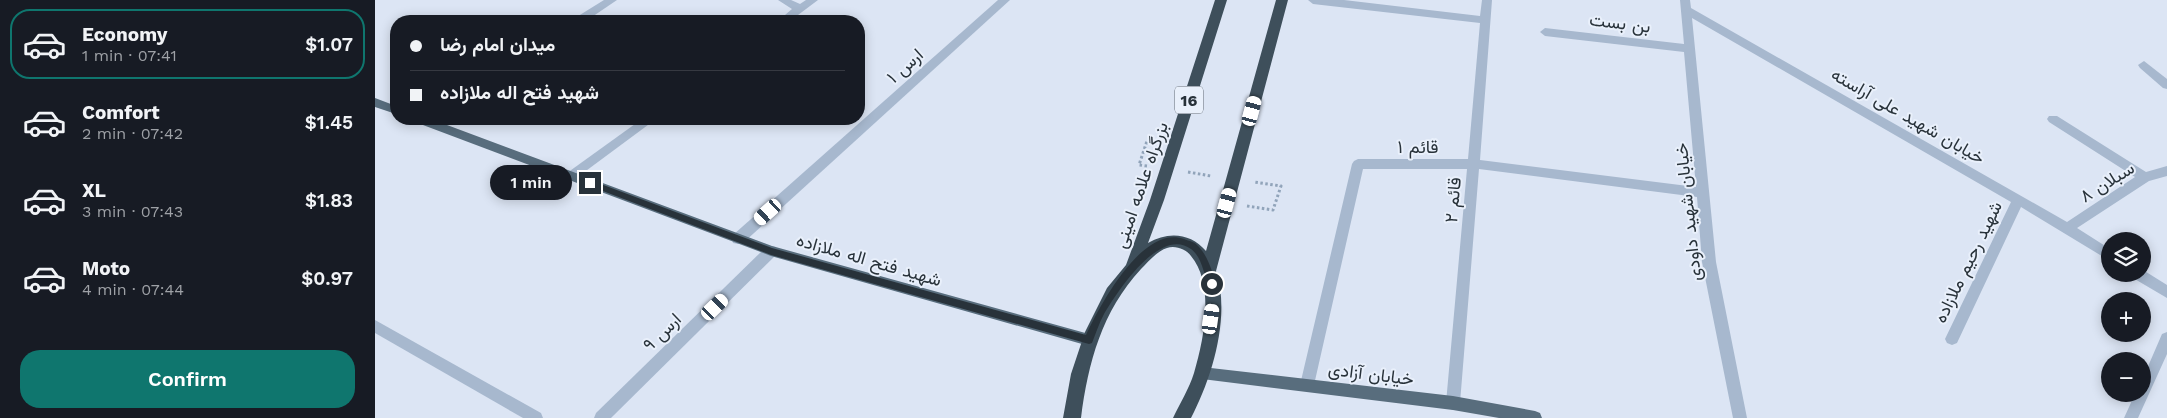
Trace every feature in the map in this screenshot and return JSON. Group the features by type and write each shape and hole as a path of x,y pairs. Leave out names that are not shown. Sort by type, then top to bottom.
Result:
{"highway":[{"name":"بزرگراه علامه امینی","path":"1132,268 1157,200 1221,0"},
{"name":"16","path":"1208,271 1282,0"},
{"name":"16","path":"1072,418 1079,372 1089,340 1101,312 1132,268 1158,244 1177,240 1194,246 1204,260 1212,284 1213,306 1202,373 1182,418"}],"main road":[{"path":"375,102 390,108"},
{"name":"شهید فتح اله ملازاده","path":"439,125 771,251 1089,340"},
{"name":"خیابان آزادی","path":"1202,373 1453,402 1535,418"}],"street":[{"path":"588,15 612,0"},
{"path":"783,0 800,9"},
{"path":"792,15 813,0"},
{"name":"ارس ۱","path":"739,239 1005,0"},
{"path":"1313,0 1486,20"},
{"name":"قائم ۲","path":"1453,402 1487,0"},
{"name":"خیابان شهید داودی","path":"1689,3 1690,50 1709,262 1740,418"},
{"name":"خیابان شهید علی آراسته","path":"1689,3 2101,250"},
{"name":"بن بست","path":"1545,32 1690,50"},
{"path":"2144,65 2167,84"},
{"path":"2053,118 2145,177"},
{"path":"571,176 642,125"},
{"name":"قائم ۱","path":"1307,385 1358,164 1473,164 1703,193"},
{"name":"سبلان ۸","path":"2067,228 2145,177 2167,171"},
{"name":"شهید رحیم ملازاده","path":"1951,339 2018,200"},
{"name":"ارس ۹","path":"601,418 771,251"},
{"path":"2151,282 2167,292"},
{"path":"375,326 536,418"},
{"path":"2151,374 2167,338"},
{"path":"2131,418 2138,402"}],"path":[{"path":"1139,165 1147,141"},
{"path":"1273,210 1281,186"}],"route":[{"path":"590,183 771,251 1089,340 1101,312 1114,292 1132,268 1158,244 1177,240 1194,246 1204,260 1212,284"}]}
